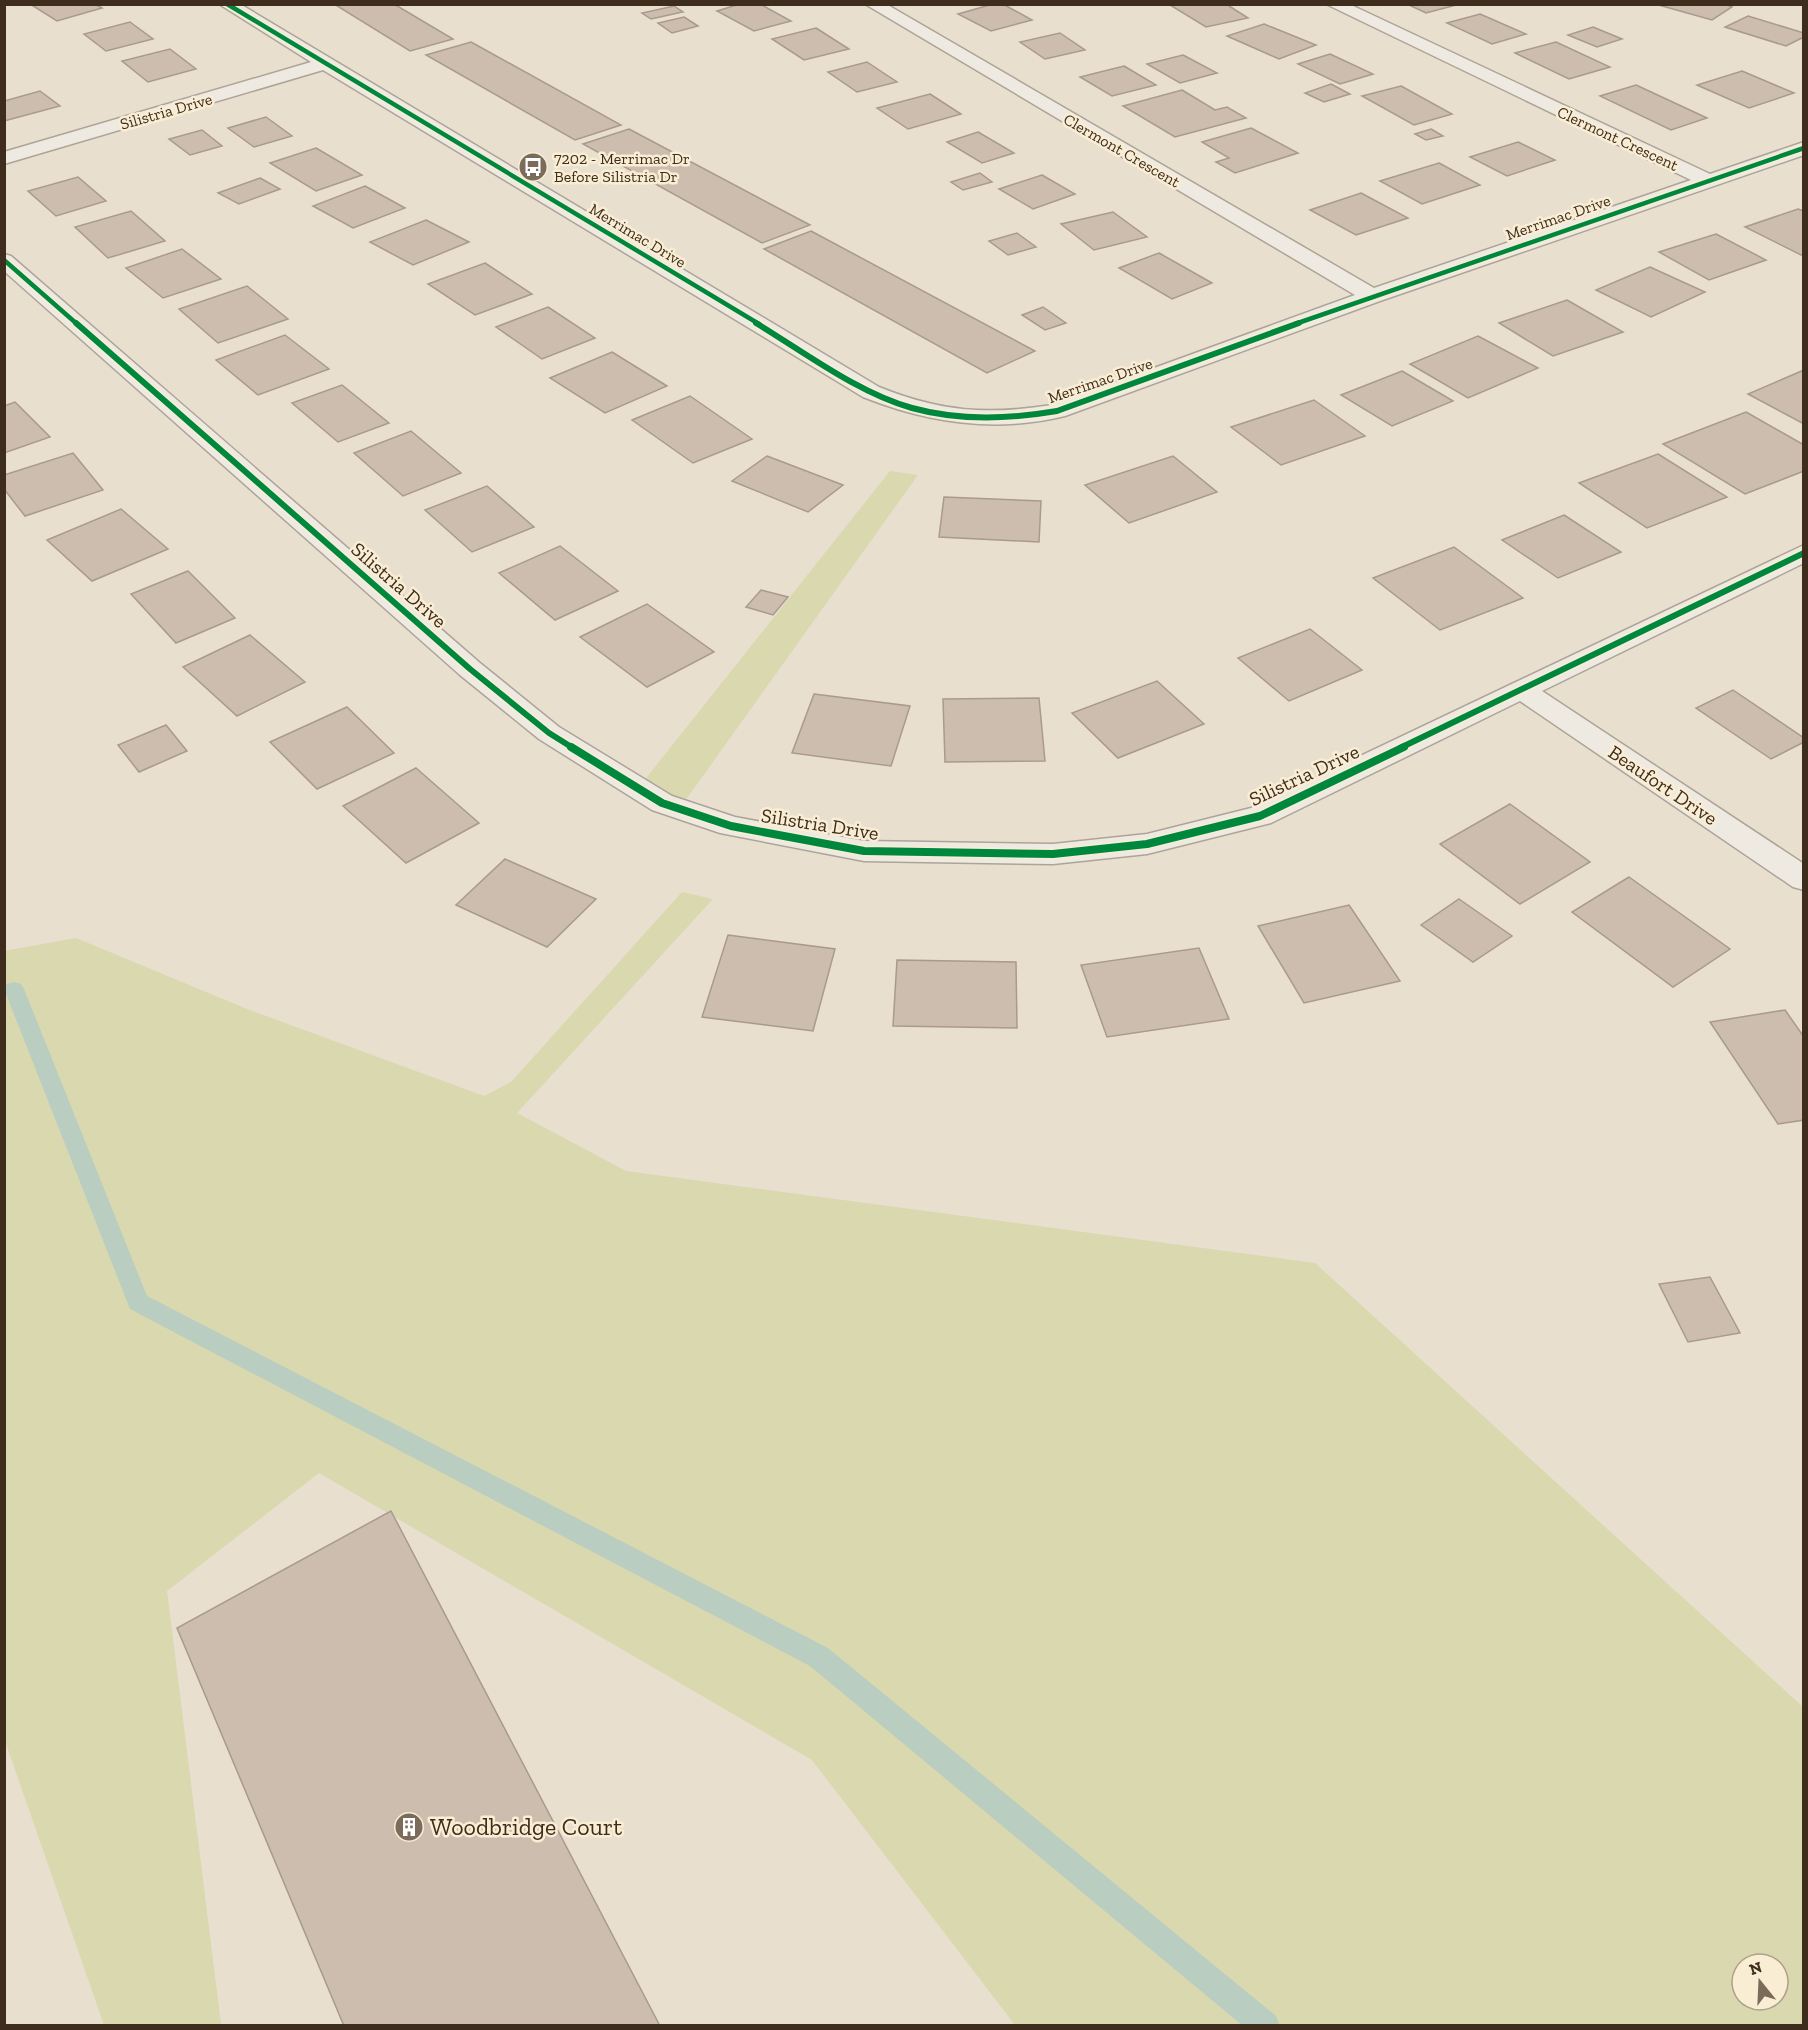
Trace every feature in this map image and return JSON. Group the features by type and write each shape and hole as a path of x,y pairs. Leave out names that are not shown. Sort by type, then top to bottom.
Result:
{"street":[{"name":"Merrimac Drive","path":"227,4 871,392 911,408 950,416 996,418 1057,411 1372,296 1803,148"},
{"name":"Clermont Crescent","path":"873,4 1372,296"},
{"name":"Clermont Crescent","path":"1334,4 1707,180"},
{"name":"Silistria Drive","path":"4,158 327,63"},
{"name":"Silistria Drive","path":"4,260 470,669 549,733 662,803 731,826 864,851 1053,854 1148,844 1260,816 1803,553"},
{"name":"Beaufort Drive","path":"1521,690 1803,879"}],"green space":[{"path":"890,471 918,475 685,801 643,782"},
{"path":"682,892 713,899 517,1113 626,1171 1315,1263 1803,1707 1803,2025 1015,2025 812,1760 319,1473 167,1591 221,2024 104,2025 5,1741 4,951 76,938 247,1009 484,1096 511,1082"}],"building":[{"path":"30,4 95,4 102,8 57,21"},
{"path":"334,4 394,4 453,39 410,51"},
{"path":"740,4 760,4 791,21 754,31 717,11"},
{"path":"993,4 1003,4 1032,20 991,31 958,14"},
{"path":"1226,4 1248,18 1206,27 1170,5"},
{"path":"1407,4 1460,4 1426,13"},
{"path":"1655,4 1724,4 1732,7 1712,20"},
{"path":"674,6 683,12 651,19 642,13"},
{"path":"1480,14 1526,34 1492,44 1447,23"},
{"path":"1748,16 1804,33 1804,37 1786,46 1725,27"},
{"path":"684,17 698,26 672,33 658,23"},
{"path":"130,22 153,39 106,51 84,34"},
{"path":"1264,24 1316,45 1279,59 1227,36"},
{"path":"1593,27 1622,39 1597,47 1568,35"},
{"path":"816,28 849,49 804,60 772,39"},
{"path":"1060,33 1085,50 1045,59 1020,42"},
{"path":"471,42 621,125 575,140 426,55"},
{"path":"1556,42 1610,67 1569,79 1515,53"},
{"path":"170,49 196,69 148,82 122,61"},
{"path":"1330,54 1373,74 1340,84 1298,64"},
{"path":"1183,55 1217,73 1180,83 1147,64"},
{"path":"867,62 897,82 857,92 828,72"},
{"path":"1124,66 1156,85 1112,96 1080,77"},
{"path":"1742,71 1794,93 1749,108 1697,85"},
{"path":"1331,84 1350,94 1324,102 1305,93"},
{"path":"1636,85 1707,118 1671,130 1600,96"},
{"path":"1401,86 1452,114 1414,125 1362,96"},
{"path":"1182,90 1215,110 1227,107 1246,118 1175,137 1123,106"},
{"path":"40,91 60,106 4,121 4,101"},
{"path":"930,94 961,114 908,129 877,108"},
{"path":"266,117 292,136 254,147 228,128"},
{"path":"1251,128 1298,153 1235,173 1216,162 1229,158 1202,142"},
{"path":"629,129 810,225 762,243 583,144"},
{"path":"1431,129 1443,136 1426,140 1415,134"},
{"path":"202,130 222,146 190,155 169,139"},
{"path":"978,132 1014,153 982,163 947,142"},
{"path":"1518,142 1555,160 1507,176 1470,157"},
{"path":"316,148 362,175 316,191 270,163"},
{"path":"1439,163 1480,185 1422,204 1380,181"},
{"path":"980,173 992,182 963,190 951,182"},
{"path":"1042,175 1075,194 1033,209 999,189"},
{"path":"78,177 106,201 56,216 28,191"},
{"path":"260,178 280,189 239,204 218,193"},
{"path":"365,186 405,208 353,228 313,206"},
{"path":"1361,193 1408,218 1356,235 1310,210"},
{"path":"1798,209 1804,211 1804,254 1801,255 1745,227"},
{"path":"131,211 165,241 108,258 75,227"},
{"path":"1113,212 1147,237 1094,250 1061,224"},
{"path":"426,220 469,242 413,265 370,242"},
{"path":"811,231 1035,351 987,373 764,249"},
{"path":"1017,233 1036,247 1008,255 989,241"},
{"path":"1716,234 1766,260 1709,280 1659,252"},
{"path":"182,249 221,279 163,298 126,268"},
{"path":"1159,253 1212,283 1172,299 1119,268"},
{"path":"485,263 532,294 475,315 428,284"},
{"path":"1650,267 1705,292 1651,317 1596,290"},
{"path":"247,286 288,319 218,343 179,309"},
{"path":"1567,300 1623,332 1553,356 1499,323"},
{"path":"548,307 595,338 542,359 496,327"},
{"path":"1043,307 1066,323 1045,330 1022,315"},
{"path":"285,335 329,369 258,395 216,360"},
{"path":"1478,336 1538,368 1468,398 1410,364"},
{"path":"612,352 667,386 605,413 550,378"},
{"path":"1804,370 1804,424 1748,394"},
{"path":"1402,371 1453,401 1392,426 1341,395"},
{"path":"342,385 389,423 338,442 292,403"},
{"path":"690,396 752,439 693,463 632,420"},
{"path":"1314,400 1365,436 1281,465 1231,427"},
{"path":"15,402 50,437 4,453 4,406"},
{"path":"1746,412 1804,445 1804,471 1745,494 1663,444"},
{"path":"411,431 461,473 403,496 354,453"},
{"path":"73,453 103,490 25,516 4,489 4,475"},
{"path":"1658,454 1727,497 1647,528 1579,483"},
{"path":"767,456 843,485 808,512 732,481"},
{"path":"1173,456 1217,492 1129,523 1085,485"},
{"path":"487,486 534,527 472,552 425,510"},
{"path":"944,497 1041,501 1039,542 939,537"},
{"path":"121,509 168,549 92,581 47,540"},
{"path":"1564,515 1621,552 1558,578 1502,540"},
{"path":"560,546 618,591 555,620 499,573"},
{"path":"1454,547 1523,598 1440,630 1373,578"},
{"path":"188,571 235,618 176,643 131,594"},
{"path":"761,590 788,597 773,615 746,607"},
{"path":"647,604 714,652 647,687 580,637"},
{"path":"1310,629 1362,670 1289,701 1238,658"},
{"path":"250,635 305,682 237,716 183,667"},
{"path":"1157,681 1204,724 1118,758 1072,713"},
{"path":"1733,690 1804,738 1804,742 1771,759 1696,708"},
{"path":"814,694 910,706 891,766 792,753"},
{"path":"1039,698 1045,761 945,762 943,699"},
{"path":"347,707 394,753 317,789 270,742"},
{"path":"166,725 187,751 139,772 118,745"},
{"path":"416,768 479,823 406,863 343,806"},
{"path":"1510,804 1590,862 1520,904 1440,844"},
{"path":"505,859 596,899 547,947 456,905"},
{"path":"1629,877 1730,949 1673,987 1572,912"},
{"path":"1459,899 1512,936 1473,962 1421,925"},
{"path":"1349,905 1400,981 1304,1003 1258,926"},
{"path":"728,935 835,949 813,1031 702,1017"},
{"path":"1199,948 1229,1019 1107,1037 1081,965"},
{"path":"897,960 1016,962 1017,1028 893,1026"},
{"path":"1785,1010 1804,1037 1804,1120 1778,1124 1710,1022"},
{"path":"1710,1277 1740,1333 1688,1342 1659,1284"},
{"name":"Woodbridge Court","path":"391,1511 660,2026 344,2026 177,1628"}],"waterway":[{"path":"14,989 138,1302 819,1657 1266,2026"}],"cycle path":[{"path":"227,4 871,392 911,408 950,416 1020,417 1057,411 1372,296 1804,148"},
{"path":"4,260 470,669 549,733 662,803 731,826 864,851 1053,854 1147,844 1260,816 1804,553"}],"place":[{"name":"7202 - Merrimac Dr Before Silistria Dr","path":"533,167"},
{"name":"Woodbridge Court","path":"409,1827"}]}
